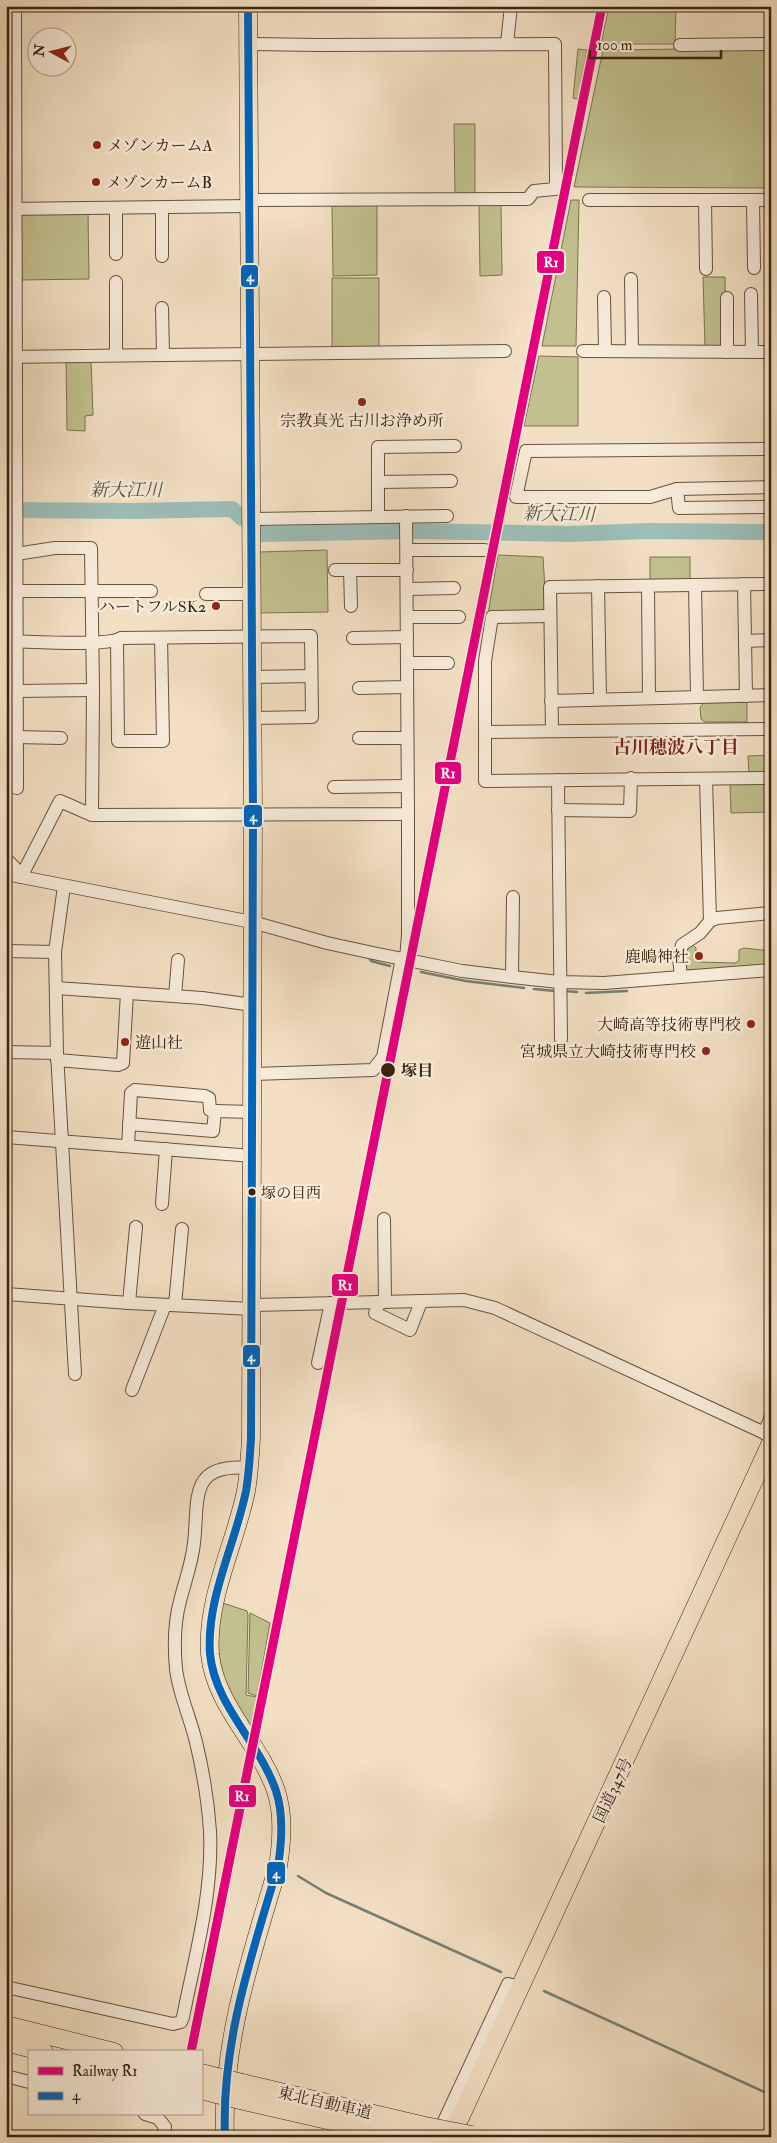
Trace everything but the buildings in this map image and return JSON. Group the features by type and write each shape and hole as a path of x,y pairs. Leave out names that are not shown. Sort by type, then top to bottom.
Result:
{"highway":[{"path":"229,2136 225,2108 234,2022 278,1866 282,1842 281,1818 276,1790 218,1683 210,1656 213,1611 246,1492 251,1438 253,813 248,6"},
{"name":"国道347号","path":"451,2137 769,1437"},
{"path":"6,2025 106,2050"},
{"path":"6,2042 36,2050"},
{"name":"東北自動車道","path":"202,2073 241,2092 402,2137"},
{"name":"東北自動車道","path":"202,2090 241,2092 431,2131 475,2136"}],"street":[{"path":"6,784 17,788 17,737 12,716 17,691 12,669 16,591 11,567 16,552 11,357 11,209 15,6"},
{"path":"507,44 511,6"},
{"path":"11,209 116,209 248,203 528,199 534,191 555,189 555,44 248,44"},
{"path":"680,45 771,44"},
{"path":"589,200 771,200"},
{"path":"705,200 706,270"},
{"path":"753,200 754,268"},
{"path":"162,208 162,256"},
{"path":"116,209 116,254"},
{"path":"631,279 632,352"},
{"path":"116,282 116,355"},
{"path":"751,294 752,352"},
{"path":"604,298 605,351"},
{"path":"727,298 727,352"},
{"path":"162,308 163,355"},
{"path":"11,357 505,351"},
{"path":"583,351 771,352"},
{"path":"378,517 378,447 455,446"},
{"path":"771,449 526,451 516,497 650,497 677,489 771,488"},
{"path":"378,482 451,481"},
{"path":"677,489 679,508 771,507"},
{"path":"251,519 378,517 406,521 447,516"},
{"path":"253,1074 373,1070 383,1057 408,935 406,521"},
{"path":"407,547 484,550"},
{"path":"16,552 55,548 91,548 93,642 92,815"},
{"path":"335,570 406,570"},
{"path":"350,570 351,606"},
{"path":"744,584 746,696"},
{"path":"552,731 550,587 771,584"},
{"path":"695,585 697,697"},
{"path":"598,586 600,699"},
{"path":"648,586 649,698"},
{"path":"407,590 454,588"},
{"path":"16,591 151,591"},
{"path":"206,594 251,594"},
{"path":"550,616 492,617 485,662 485,781 771,778"},
{"path":"407,617 459,617"},
{"path":"12,641 93,642 121,638 311,636 312,716 252,718"},
{"path":"353,638 407,637"},
{"path":"117,640 118,741 163,740 161,638"},
{"path":"745,640 771,640"},
{"path":"407,664 448,663"},
{"path":"251,677 311,676"},
{"path":"358,688 407,687"},
{"path":"17,691 93,690"},
{"path":"551,700 771,695"},
{"path":"485,732 771,729"},
{"path":"17,737 60,738"},
{"path":"359,738 407,738"},
{"path":"558,810 630,811 631,778"},
{"path":"706,779 710,921"},
{"path":"558,780 561,1039"},
{"path":"334,787 407,786"},
{"path":"11,877 60,801 92,815 408,814"},
{"path":"6,859 17,870 11,877"},
{"path":"11,877 252,922 326,943 404,959 512,977 604,984 771,970"},
{"path":"64,886 55,952 57,1057 74,1374"},
{"path":"512,977 513,897"},
{"path":"681,977 679,958 682,945 700,933 710,921 718,918 771,913"},
{"path":"6,951 55,952"},
{"path":"175,996 178,960"},
{"path":"56,988 175,996 253,1005"},
{"path":"6,1052 118,1066 123,1063 127,993"},
{"path":"128,1146 132,1093 135,1090 205,1096 208,1098 210,1110 253,1112"},
{"path":"130,1124 213,1131 215,1111"},
{"path":"6,1137 253,1156"},
{"path":"162,1204 166,1149"},
{"path":"384,1219 382,1302 375,1313 410,1330 421,1302"},
{"path":"129,1303 136,1227"},
{"path":"132,1390 170,1305 182,1229"},
{"path":"6,1294 129,1303 252,1307 464,1300 495,1308 769,1437 771,1417"},
{"path":"318,1363 331,1303"},
{"path":"6,1987 173,2024 181,2022 183,2018 208,1884 210,1832 202,1769 196,1740 180,1692 176,1668 176,1629 179,1602 190,1567 198,1489 206,1478 218,1470 230,1467 249,1468"},
{"path":"431,2131 508,1984 520,1987"},
{"path":"6,2076 28,2082"},
{"path":"152,2116 158,2118 165,2127 163,2137"}],"shaded area":[{"path":"609,6 676,6 675,44 601,44"},
{"path":"771,48 771,188 574,187 603,50"},
{"path":"578,49 587,50 578,99 573,98"},
{"path":"454,124 475,124 475,196 455,196"},
{"path":"571,200 579,200 576,346 542,346"},
{"path":"377,205 377,275 333,276 332,206"},
{"path":"479,205 501,205 502,275 480,276"},
{"path":"88,212 89,279 20,280 19,213"},
{"path":"703,277 725,277 726,346 705,347"},
{"path":"332,278 379,278 379,347 332,347"},
{"path":"539,356 578,357 578,426 524,426"},
{"path":"66,360 91,360 93,415 85,416 85,431 67,430"},
{"path":"327,550 328,612 260,613 259,552"},
{"path":"498,555 543,557 546,606 540,613 488,614"},
{"path":"650,557 690,557 690,580 650,580"},
{"path":"705,702 747,702 747,722 705,722 701,719 700,707"},
{"path":"771,755 771,771 767,774 749,775 748,756"},
{"path":"764,782 771,789 771,812 731,813 730,784"},
{"path":"693,945 696,948 696,960 699,962 735,963 739,961 739,950 744,948 771,951 771,964 688,972 684,970 685,950"},
{"path":"220,1602 247,1611 248,1615 246,1695 257,1697 250,1734 228,1694 217,1657"},
{"path":"250,1613 270,1623 257,1696 248,1693"}],"waterway":[{"name":"新大江川","path":"6,510 132,511 232,509 242,518"},
{"name":"新大江川","path":"258,530 263,534 415,531 569,534 648,531 771,532"},
{"path":"369,957 371,961 390,966"},
{"path":"421,972 466,981 524,988"},
{"path":"534,989 555,991"},
{"path":"565,991 577,992"},
{"path":"586,993 627,991"},
{"path":"298,1876 326,1893 501,1972"},
{"path":"544,1991 771,2095"}],"rail line":[{"name":"R1","path":"191,2050 602,6"}],"transit line":[{"name":"4","path":"225,2137 225,2102 233,2033 240,1999 278,1866 281,1828 279,1800 269,1773 220,1691 210,1654 212,1613 246,1491 251,1438 253,813 248,6"}],"place":[{"name":"メゾンカームA","path":"97,145"},
{"name":"メゾンカームB","path":"96,182"},
{"name":"宗教真光 古川お浄め所","path":"362,402"},
{"name":"ハートフルSK2","path":"216,606"},
{"name":"鹿嶋神社","path":"699,956"},
{"name":"大崎高等技術専門校","path":"751,1024"},
{"name":"遊山社","path":"125,1042"},
{"name":"宮城県立大崎技術専門校","path":"706,1051"},
{"name":"塚目","path":"388,1070"},
{"name":"塚の目西","path":"252,1192"}],"district":[{"name":"古川穂波八丁目","path":"676,747"}]}
